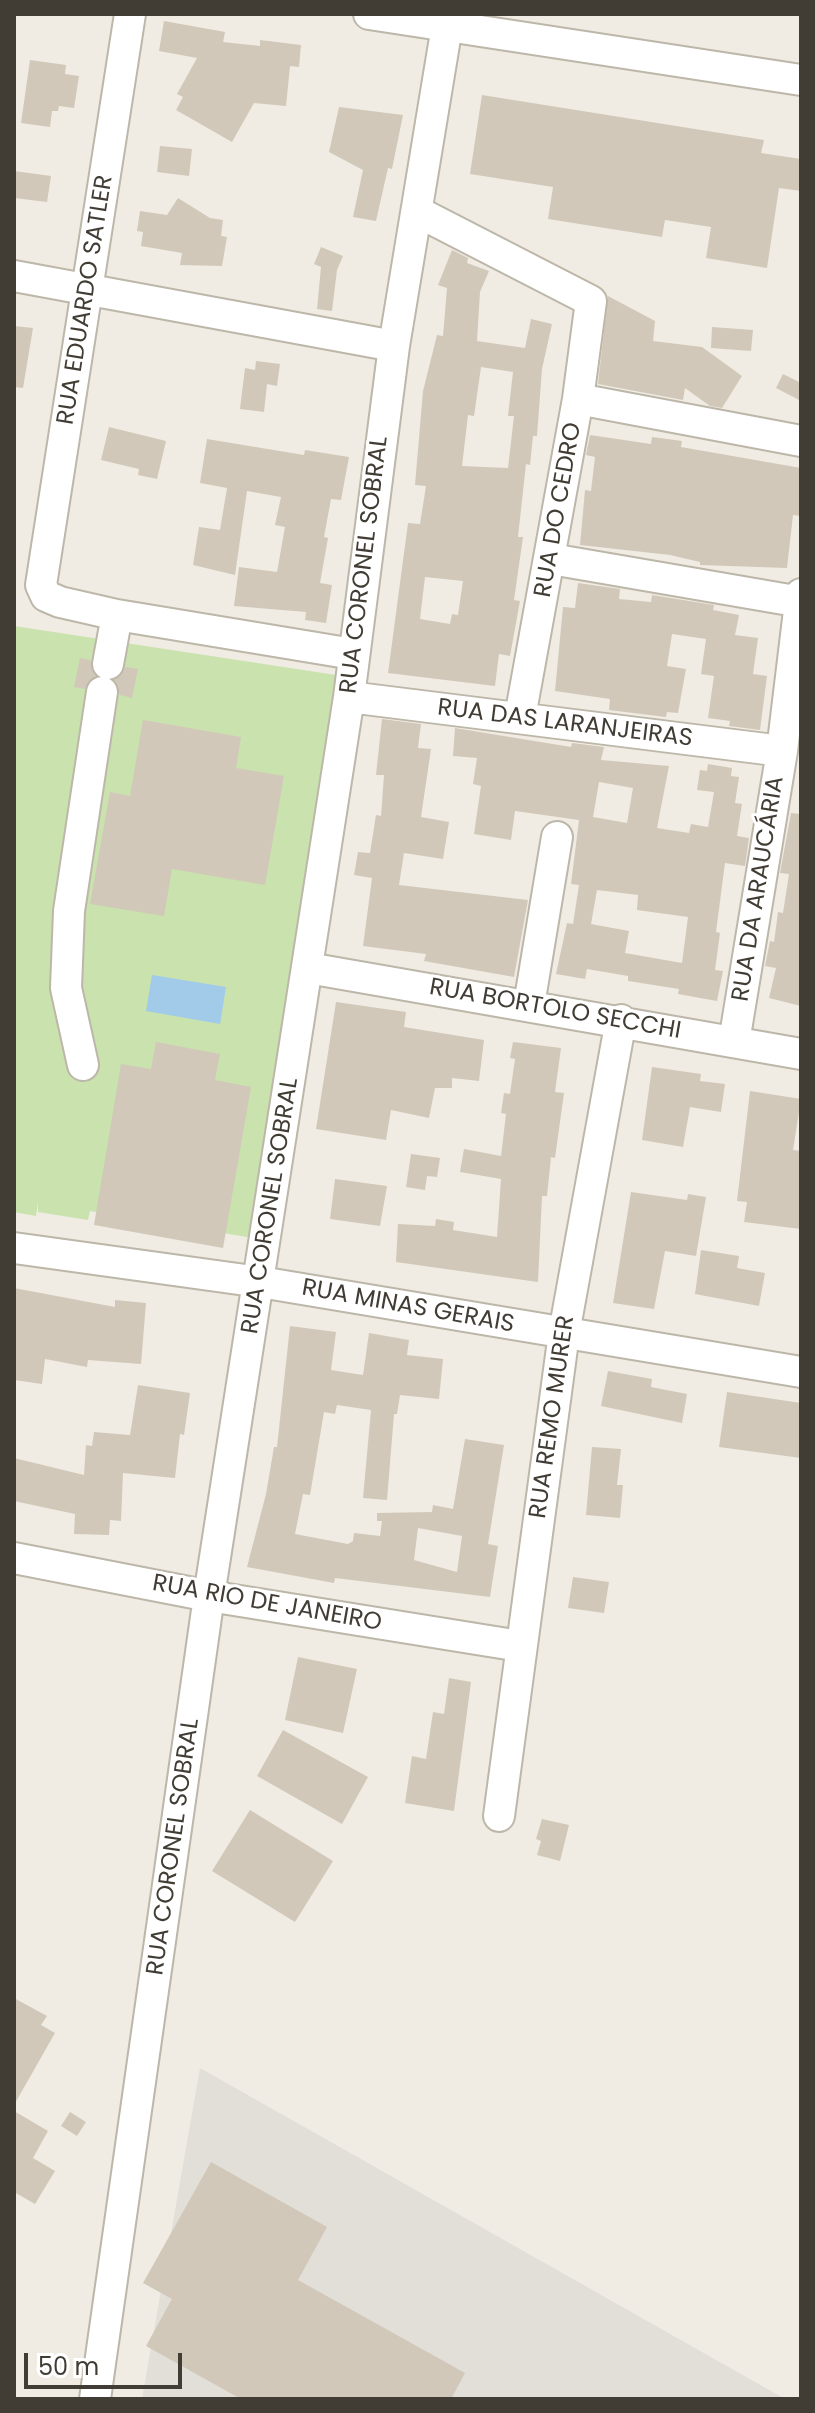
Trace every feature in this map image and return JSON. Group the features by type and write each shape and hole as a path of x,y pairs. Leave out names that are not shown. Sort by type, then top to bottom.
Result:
{"street":[{"name":"RUA EDUARDO SATLER","path":"117,615 60,602 46,596 41,585 90,287 130,14"},
{"path":"369,14 448,19 801,80"},
{"name":"RUA CORONEL SOBRAL","path":"95,2399 209,1596 349,697 394,346 448,19"},
{"name":"RUA DO CEDRO","path":"418,212 591,301 551,559 520,717"},
{"path":"14,276 90,287 394,346"},
{"path":"578,399 801,441"},
{"path":"551,559 801,599"},
{"name":"RUA DA ARAUCÁRIA","path":"734,1042 782,751 801,599"},
{"path":"83,1065 66,988 69,911 117,615 353,654"},
{"name":"RUA DAS LARANJEIRAS","path":"349,697 782,751"},
{"path":"529,1005 557,837"},
{"name":"RUA BORTOLO SECCHI","path":"308,968 621,1020 801,1054"},
{"name":"RUA REMO MURER","path":"499,1816 564,1333 621,1020"},
{"name":"RUA MINAS GERAIS","path":"14,1248 260,1282 801,1372"},
{"name":"RUA RIO DE JANEIRO","path":"14,1558 209,1596 520,1646"}],"shaded area":[{"path":"200,2068 785,2399 142,2399"}],"green space":[{"path":"14,626 336,675 281,1075 253,1238 90,1211 88,1220 38,1212 38,1202 36,1216 14,1212"}],"water":[{"path":"152,975 226,987 220,1024 146,1011"}],"building":[{"path":"164,21 225,32 223,42 260,46 260,40 301,45 299,67 290,66 286,106 254,103 232,142 176,110 183,97 177,94 197,58 159,51"},
{"path":"30,60 66,65 65,74 79,76 74,108 59,106 58,111 52,111 50,127 21,123"},
{"path":"482,95 764,140 761,153 801,159 801,191 779,188 767,268 706,258 711,227 665,220 662,237 548,219 553,187 470,174"},
{"path":"339,107 403,115 392,169 388,168 376,221 353,217 363,170 329,152"},
{"path":"160,146 192,149 189,176 157,172"},
{"path":"14,171 51,176 47,202 14,198"},
{"path":"178,198 210,218 223,220 221,236 227,237 222,266 180,265 182,253 141,246 143,232 137,231 140,211 167,215"},
{"path":"321,247 343,256 337,270 332,311 317,309 321,267 314,264"},
{"path":"452,250 468,258 467,263 489,271 480,292 477,341 525,348 531,319 552,324 542,369 537,436 533,436 530,465 526,464 518,537 523,537 514,600 520,601 510,656 499,654 495,686 388,673 408,523 420,524 426,486 415,485 423,391 437,335 443,336 447,288 438,285","holes":["481,367 513,372 508,416 514,416 508,468 462,466 468,415 474,416","425,577 463,581 458,615 452,614 450,624 420,619"]},
{"path":"608,296 655,321 653,341 702,347 742,376 722,408 710,406 685,388 683,400 598,384"},
{"path":"14,326 33,328 23,388 14,387"},
{"path":"712,327 753,330 751,351 711,348"},
{"path":"256,361 280,364 277,386 267,384 264,412 240,409 245,368 255,370"},
{"path":"783,374 801,383 801,401 776,388"},
{"path":"109,427 166,441 157,479 138,475 139,469 101,460"},
{"path":"590,435 651,444 652,437 682,441 681,447 801,468 801,516 793,515 787,568 700,565 700,562 670,555 580,545 585,490 591,491 595,457 586,455"},
{"path":"207,439 304,455 305,450 349,457 341,500 331,499 324,537 328,538 320,583 332,585 326,623 305,620 306,612 234,606 239,567 277,572 285,527 275,525 281,497 247,491 235,575 193,565 199,527 220,530 227,488 200,483"},
{"path":"578,583 620,589 619,599 651,602 652,595 714,605 713,610 739,615 735,635 758,638 753,674 767,676 760,730 729,726 730,721 708,718 714,676 701,674 706,639 672,634 667,666 686,669 678,713 667,712 666,717 609,710 610,699 555,691 563,607 575,608"},
{"path":"80,658 90,660 95,676 84,689 74,687"},
{"path":"126,667 138,669 132,698 120,695 115,680"},
{"path":"382,719 421,724 418,748 431,749 421,817 449,822 443,859 404,853 399,885 528,900 514,977 424,961 426,954 363,946 372,878 354,875 358,852 370,853 376,815 381,816 384,775 376,775"},
{"path":"143,720 241,737 236,768 284,776 265,885 172,869 164,916 90,904 110,792 130,796"},
{"path":"455,728 571,747 572,743 604,747 601,760 669,766 657,828 689,833 691,824 708,827 714,792 697,790 700,770 707,771 708,764 732,768 731,776 739,777 735,803 742,804 737,836 749,838 745,866 725,863 716,932 720,933 715,970 723,971 717,1001 678,994 679,989 628,981 628,976 587,969 585,979 556,974 567,923 573,924 579,885 571,884 579,820 515,811 511,840 474,834 481,786 473,784 477,758 453,756","holes":["599,782 633,788 627,823 593,817","597,890 638,895 637,910 688,917 682,963 625,953 629,931 591,924"]},
{"path":"791,813 801,814 801,1006 769,998 776,968 765,966 770,941 774,942 778,912 783,913 789,874 780,873"},
{"path":"336,1002 406,1012 404,1027 484,1040 479,1081 452,1078 452,1088 435,1088 429,1118 391,1110 386,1140 316,1129"},
{"path":"156,1042 220,1054 215,1080 251,1087 223,1248 94,1225 121,1064 151,1069"},
{"path":"513,1042 561,1048 555,1092 564,1093 555,1158 551,1157 547,1196 542,1196 538,1282 396,1262 398,1224 435,1226 436,1219 454,1222 453,1230 497,1237 501,1179 460,1172 464,1149 501,1156 506,1114 501,1113 504,1093 510,1094 515,1059 510,1058"},
{"path":"652,1067 701,1074 700,1081 725,1084 721,1112 690,1107 683,1147 642,1140"},
{"path":"750,1091 801,1099 793,1150 801,1151 801,1229 744,1222 747,1202 737,1201"},
{"path":"411,1154 440,1158 437,1177 427,1176 425,1190 406,1187"},
{"path":"335,1179 387,1186 380,1226 330,1219"},
{"path":"631,1192 687,1200 688,1194 706,1197 696,1256 665,1251 654,1309 613,1303"},
{"path":"701,1250 739,1256 737,1268 765,1273 759,1306 695,1294"},
{"path":"14,1288 115,1307 115,1300 146,1303 141,1364 88,1360 87,1367 45,1359 42,1384 14,1380"},
{"path":"290,1326 336,1332 331,1370 363,1375 369,1333 409,1340 407,1355 443,1359 439,1399 400,1395 397,1414 394,1414 387,1500 363,1498 371,1410 337,1405 335,1414 324,1412 310,1495 303,1494 295,1534 348,1544 353,1541 354,1533 380,1536 382,1521 377,1521 377,1513 432,1512 433,1505 453,1509 465,1439 504,1445 488,1544 498,1546 490,1597 335,1578 334,1583 247,1567 266,1494 274,1447 277,1447","holes":["418,1528 462,1536 457,1572 414,1560"]},
{"path":"608,1371 652,1379 651,1387 687,1394 682,1423 601,1406"},
{"path":"138,1385 190,1393 184,1435 180,1434 175,1478 123,1473 121,1521 110,1520 109,1535 74,1534 75,1514 14,1501 14,1458 84,1475 86,1445 92,1446 94,1432 130,1435"},
{"path":"727,1392 801,1403 801,1458 719,1447"},
{"path":"592,1447 621,1449 617,1485 623,1485 620,1518 586,1515"},
{"path":"573,1577 609,1582 604,1613 568,1608"},
{"path":"298,1657 357,1669 343,1733 285,1720"},
{"path":"449,1678 471,1682 454,1811 405,1803 412,1756 426,1759 433,1712 444,1714"},
{"path":"283,1730 368,1777 342,1824 257,1776"},
{"path":"250,1810 333,1861 295,1922 212,1871"},
{"path":"542,1819 569,1825 560,1861 537,1855 541,1841 536,1839"},
{"path":"14,1998 47,2016 41,2025 55,2033 14,2105"},
{"path":"14,2111 48,2131 33,2158 55,2171 35,2204 14,2192"},
{"path":"70,2112 86,2122 77,2136 61,2126"},
{"path":"211,2162 327,2227 298,2280 465,2373 451,2399 241,2399 146,2346 172,2299 143,2283"}]}
